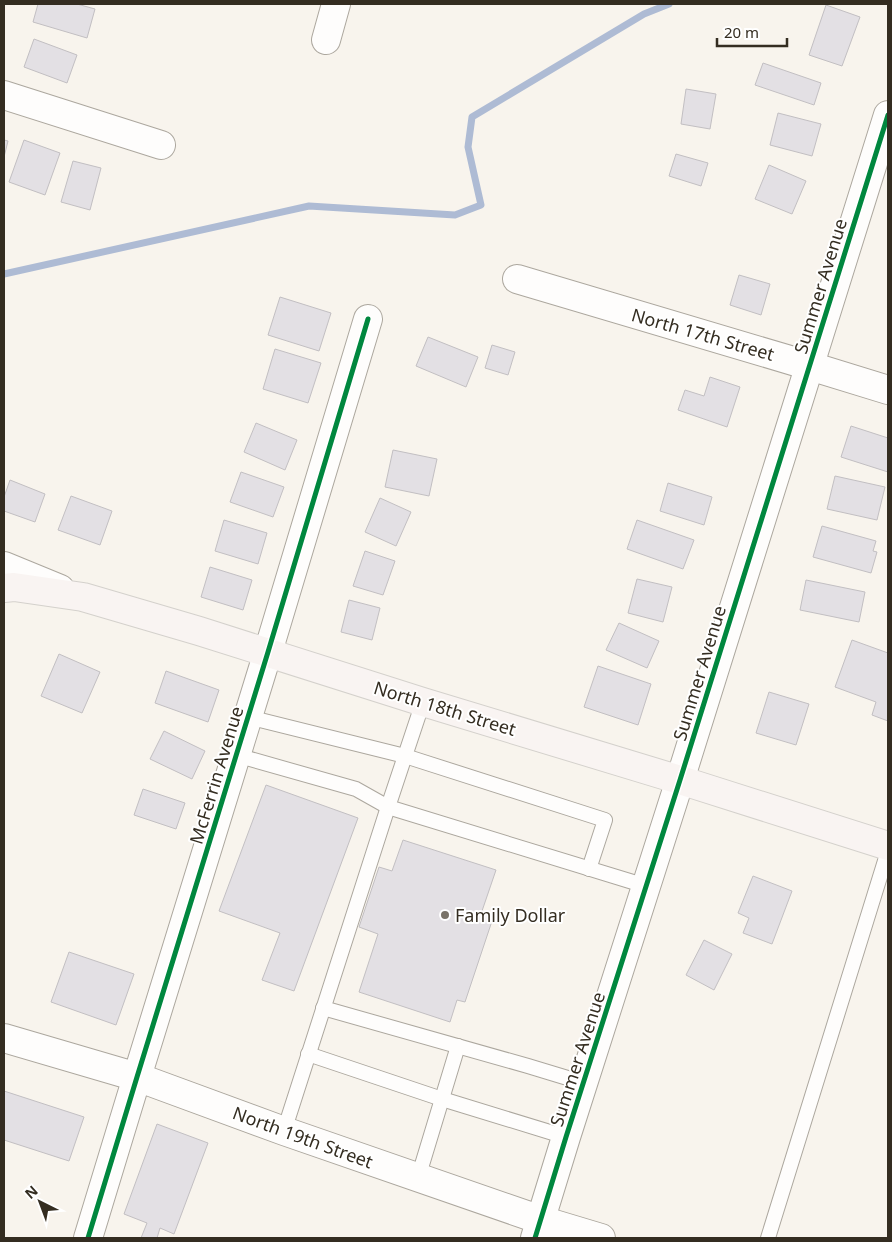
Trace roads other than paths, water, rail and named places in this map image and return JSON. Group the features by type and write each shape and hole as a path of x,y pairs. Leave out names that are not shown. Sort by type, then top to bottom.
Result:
{"main road":[{"path":"4,588 14,587 83,598"},
{"name":"North 18th Street","path":"83,598 268,652 888,846"}],"street":[{"path":"326,40 336,4"},
{"path":"4,95 161,144"},
{"name":"Summer Avenue","path":"538,1229 888,115"},
{"name":"North 17th Street","path":"517,279 888,390"},
{"name":"McFerrin Avenue","path":"88,1238 368,320"},
{"name":"North 18th Street","path":"4,566 83,598"},
{"name":"North 19th Street","path":"4,1038 137,1077 418,1178 538,1229 601,1238"}],"lane":[{"path":"284,1131 423,702"},
{"path":"248,717 405,756 605,820 589,870"},
{"path":"236,755 356,789 388,807 646,886"},
{"path":"768,1238 888,852"},
{"path":"323,1008 584,1083"},
{"path":"418,1178 458,1046"},
{"path":"308,1054 442,1099 566,1137"}],"waterway":[{"path":"4,274 309,206 455,215 481,205 468,147 472,117 644,14 669,4"}],"place":[{"name":"Family Dollar","path":"445,915"}]}
